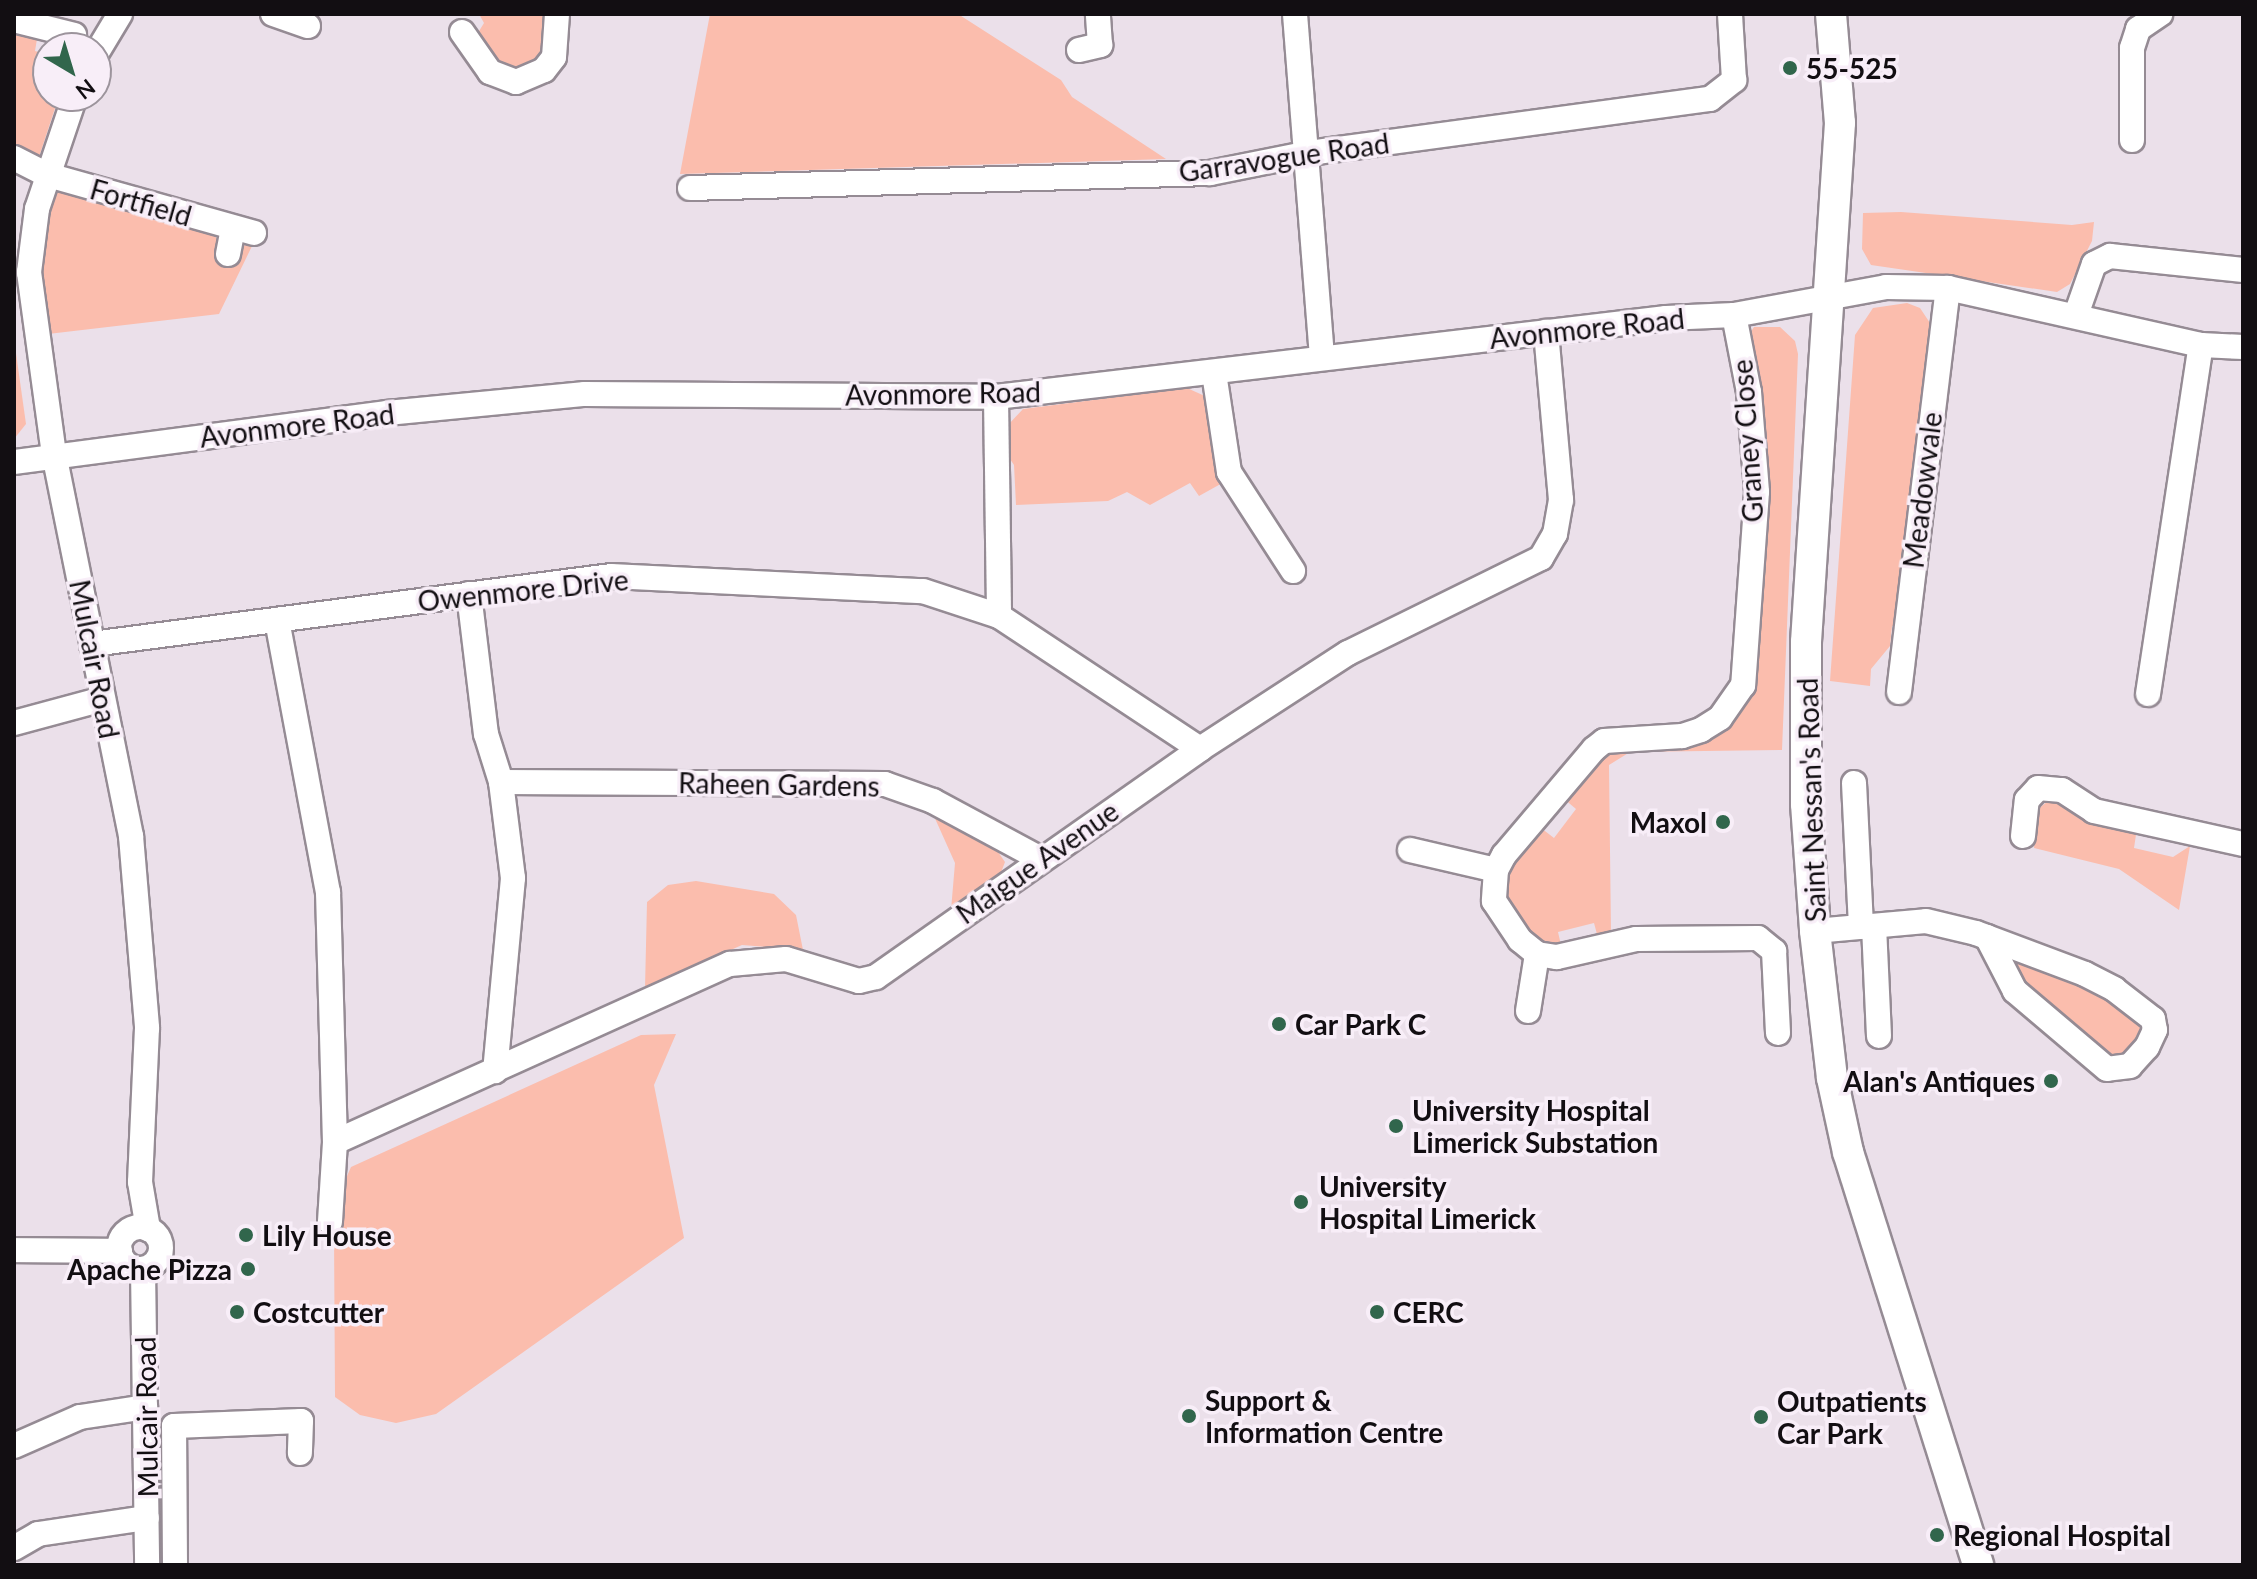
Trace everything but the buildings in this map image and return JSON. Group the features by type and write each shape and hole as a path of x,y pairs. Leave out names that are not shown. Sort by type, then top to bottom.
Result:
{"main road":[{"name":"Saint Nessan's Road","path":"1831,14 1840,123 1806,642 1806,804 1815,931 1832,1078 1848,1152 1978,1565"}],"street":[{"path":"109,32 120,14"},
{"path":"273,14 308,26"},
{"path":"462,32 490,72 516,82 544,70 554,57 557,14"},
{"path":"1079,50 1100,45 1098,14"},
{"path":"1295,14 1309,153 1322,357"},
{"name":"Garravogue Road","path":"690,188 1210,173 1309,153 1710,99 1728,88 1736,69 1730,14"},
{"path":"2132,140 2132,48 2138,29 2157,15"},
{"path":"14,20 62,32"},
{"name":"Mulcair Road","path":"70,112 37,209 24,329 54,454 131,836 147,1028 140,1182 131,1239 159,1239 161,1253 143,1269 147,1565"},
{"name":"Fortfield","path":"14,158 48,175 244,231 228,254"},
{"path":"14,237 37,209"},
{"path":"2076,315 2094,264 2110,256 2243,270"},
{"path":"1830,295 1886,287 1948,288 2201,345 2243,347"},
{"name":"Meadowvale","path":"1899,692 1948,288"},
{"name":"Avonmore Road","path":"14,462 54,454 574,395 996,397 1546,332 1734,315 1830,295"},
{"name":"Graney Close","path":"1496,870 1604,741 1682,736 1720,718 1743,685 1757,492 1749,392 1734,315"},
{"name":"Maigue Avenue","path":"495,1071 730,964 786,959 859,981 876,977 1039,858 1348,653 1541,558 1555,534 1561,500 1546,332"},
{"path":"2148,694 2201,345"},
{"path":"1214,373 1229,472 1293,571"},
{"path":"996,397 999,616"},
{"name":"Owenmore Drive","path":"92,644 626,576 923,591 999,616 1200,749"},
{"path":"335,1142 495,1071 513,878 501,782 486,734 469,594"},
{"path":"277,620 328,892 335,1142 330,1222"},
{"path":"14,723 103,699"},
{"name":"Raheen Gardens","path":"501,782 852,780 885,784 933,801 1039,858"},
{"path":"1854,783 1879,1036"},
{"path":"2023,836 2027,800 2038,788 2062,790 2094,811 2243,844"},
{"path":"1410,850 1496,870 1494,901 1502,919 1537,954 1557,957 1636,939 1758,938 1774,951 1778,1033"},
{"path":"1815,931 1926,921 1987,937 2085,974 2144,1010 2155,1030 2147,1047 2130,1066 2107,1069 2015,991 1987,937"},
{"path":"1528,1011 1537,954"},
{"path":"14,1250 131,1239 126,1264 143,1269"},
{"path":"14,1446 80,1417 145,1407"},
{"path":"175,1565 174,1426 301,1421 300,1453"},
{"path":"14,1548 38,1534 147,1518"}],"shaded area":[{"path":"479,14 547,14 551,27 541,61 525,71 499,66 476,36 484,23"},
{"path":"710,14 958,14 1061,80 1072,97 1166,159 680,174"},
{"path":"14,33 32,38 32,112 54,112 38,160 14,148"},
{"path":"59,189 210,230 218,240 217,258 233,263 240,246 253,244 219,314 48,334 40,272 41,231"},
{"path":"1901,212 2072,225 2094,222 2092,241 2070,284 2057,292 1871,265 1862,249 1863,213"},
{"path":"1907,303 1920,308 1932,326 1899,626 1892,626 1890,646 1871,669 1870,686 1830,681 1855,335 1873,308"},
{"path":"1754,327 1780,327 1795,341 1798,354 1782,750 1630,752 1609,765 1611,934 1598,938 1594,923 1558,932 1561,945 1542,946 1502,902 1508,867 1541,828 1554,838 1576,809 1563,798 1600,753 1727,724 1755,681 1766,436 1750,333"},
{"path":"14,339 26,424 14,439"},
{"path":"1187,388 1207,397 1226,481 1199,496 1190,483 1150,505 1127,492 1108,501 1016,505 1014,465 1006,453 1009,424 1023,409"},
{"path":"2058,801 2137,828 2134,848 2173,857 2190,846 2179,910 2119,869 2034,848 2038,809 2047,802"},
{"path":"933,814 996,849 1005,862 1000,875 951,910 955,863"},
{"path":"696,881 774,894 796,915 803,950 742,945 645,988 647,902 668,885"},
{"path":"2015,959 2071,975 2144,1023 2145,1035 2130,1056 2106,1058 2017,982 2010,963"},
{"path":"676,1034 654,1085 684,1238 436,1414 396,1423 360,1415 335,1397 334,1232 340,1192 351,1167 641,1035"}],"place":[{"name":"55-525","path":"1790,68"},
{"name":"Maxol","path":"1723,822"},
{"name":"Car Park C","path":"1279,1024"},
{"name":"Alan's Antiques","path":"2051,1081"},
{"name":"University Hospital Limerick Substation","path":"1396,1126"},
{"name":"University Hospital Limerick","path":"1301,1202"},
{"name":"Lily House","path":"246,1235"},
{"name":"Apache Pizza","path":"248,1269"},
{"name":"Costcutter","path":"237,1312"},
{"name":"CERC","path":"1377,1312"},
{"name":"Support & Information Centre","path":"1189,1416"},
{"name":"Outpatients Car Park","path":"1761,1417"},
{"name":"Regional Hospital","path":"1937,1535"}]}
